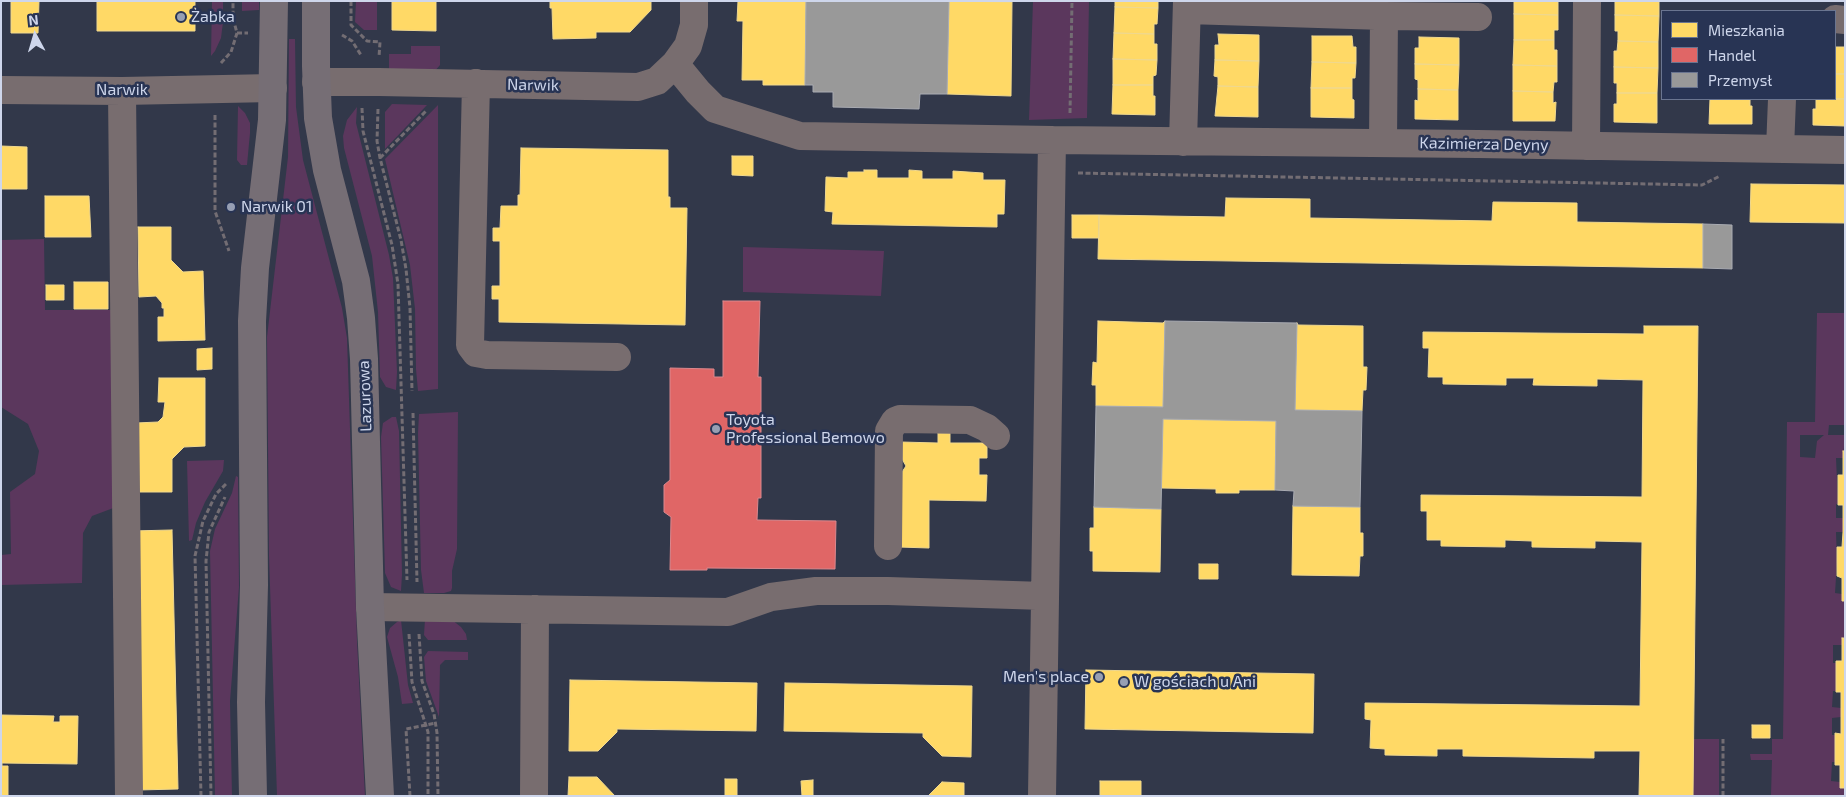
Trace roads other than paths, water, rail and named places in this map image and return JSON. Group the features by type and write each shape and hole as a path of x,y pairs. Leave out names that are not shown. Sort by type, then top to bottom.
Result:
{"main road":[{"path":"253,796 251,702 254,585 252,321 254,268 269,144 273,88 274,1"},
{"name":"Lazurowa","path":"316,1 318,118 322,144 356,281 361,318 364,359 370,607 380,796"}],"street":[{"name":"Narwik","path":"316,82 638,87 658,81 676,64 688,46 694,25 694,1"},
{"path":"1586,146 1587,1"},
{"path":"1183,142 1187,5 1384,16 1478,17"},
{"path":"1383,143 1384,16"},
{"name":"Kazimierza Deyny","path":"676,64 698,92 715,109 800,136 1845,150"},
{"path":"476,83 470,345 476,353 487,354 617,357"},
{"name":"Narwik","path":"1,90 122,91 273,88"},
{"path":"122,91 129,796"},
{"path":"1780,148 1782,100"},
{"path":"1042,796 1052,140"},
{"path":"888,546 889,431 895,421 900,419 970,420 988,428 996,436"},
{"path":"370,607 728,612 771,597 816,591 888,591 1044,596"},
{"path":"534,796 535,609"}],"place":[{"name":"Żabka","path":"181,17"},
{"name":"Narwik 01","path":"231,207"},
{"name":"Toyota Professional Bemowo","path":"716,429"},
{"name":"Men's place","path":"1099,677"},
{"name":"W gościach u Ani","path":"1124,682"}]}
